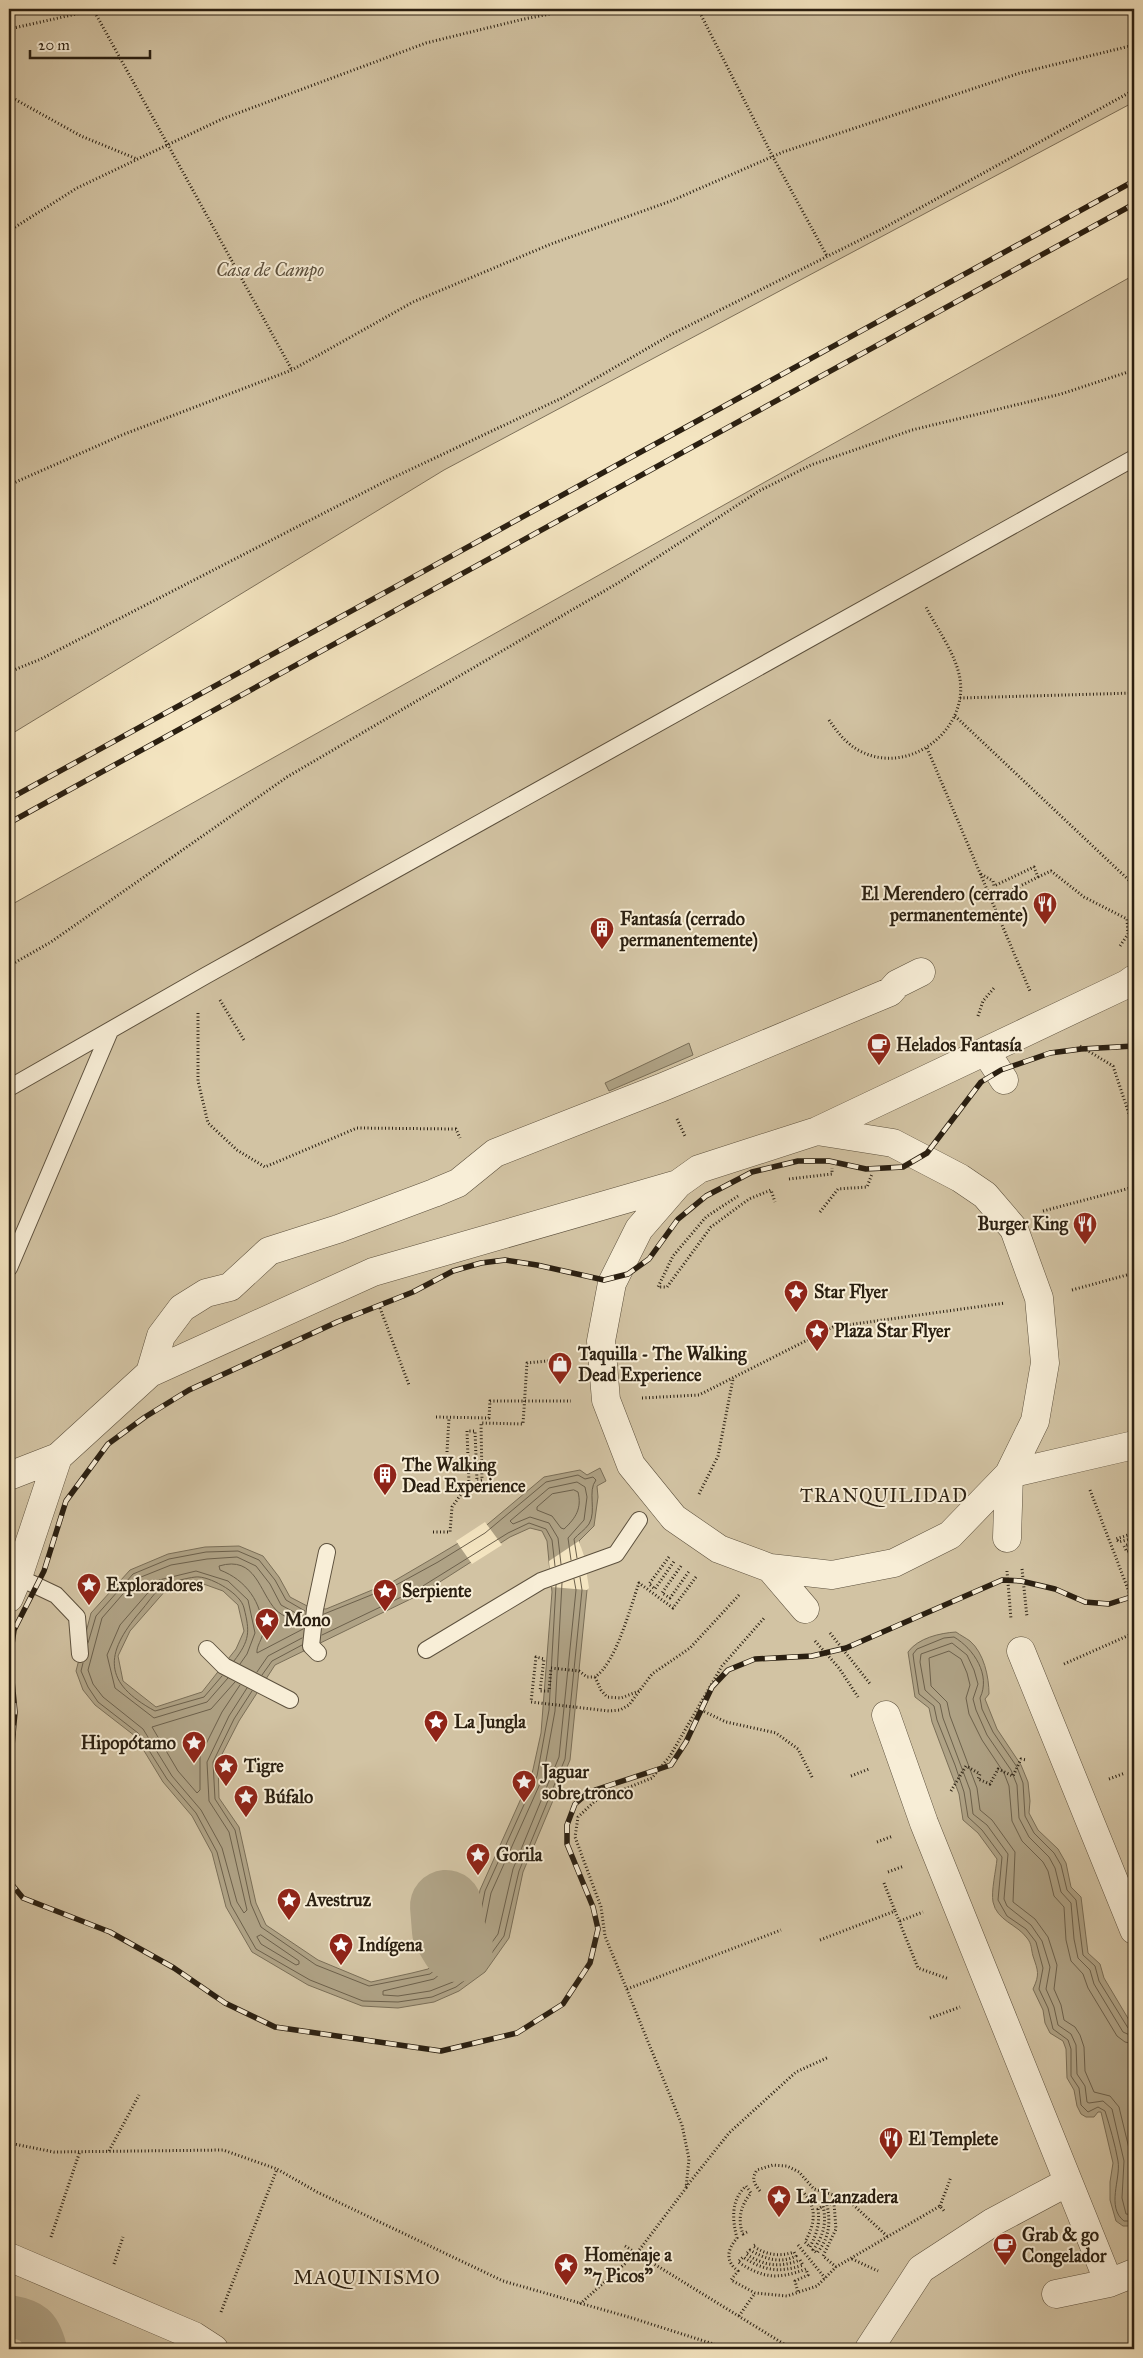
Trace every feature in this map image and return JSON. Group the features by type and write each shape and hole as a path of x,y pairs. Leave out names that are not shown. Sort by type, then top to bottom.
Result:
{"street":[{"path":"150,1373 161,1336 182,1308 206,1293 230,1287 269,1251 338,1229 458,1183 495,1153 663,1087 890,992 898,984 920,972"},
{"path":"9,1476 58,1457 150,1373 367,1274 689,1177 817,1132 1131,981"},
{"path":"986,1052 1004,1080"},
{"path":"689,1177 639,1229 612,1282 601,1341 606,1400 631,1465 682,1523 719,1549 764,1566 832,1575 894,1563 950,1535 1009,1474 1034,1421 1045,1363 1039,1298 1014,1229 990,1189 935,1165 893,1143 817,1132"},
{"path":"1009,1474 1134,1445"},
{"path":"13,1587 58,1457"},
{"path":"1007,1538 1009,1474"},
{"path":"764,1566 805,1609"},
{"path":"1020,1651 1134,1930"},
{"path":"886,1715 918,1810 1109,2283"},
{"path":"869,2349 921,2269 993,2222 1068,2182"},
{"path":"9,2257 194,2336 211,2347"},
{"path":"1056,2294 1109,2283 1134,2273"}],"lane":[{"path":"9,1088 202,978 1134,458"},
{"path":"9,1268 110,1031"},
{"path":"426,1650 541,1581 616,1554 639,1520"},
{"path":"315,1644 318,1609 330,1553"},
{"path":"13,1587 56,1595 77,1617 80,1654"},
{"path":"207,1649 224,1666 290,1700"}],"path":[{"path":"93,9 292,370"},
{"path":"9,29 99,9"},
{"path":"9,231 77,188 222,118 426,43 524,19 576,9"},
{"path":"698,9 773,157 827,256"},
{"path":"9,485 122,435 292,370 413,302 551,244 671,201 773,157 1020,73 1134,45"},
{"path":"9,672 41,659 386,481 564,396 672,334 880,230 1134,90"},
{"path":"9,96 81,136 137,159"},
{"path":"9,966 51,942 287,777 618,583 759,491 811,465 912,430 1061,394 1134,370"},
{"path":"829,720 843,739 862,752 884,758 907,756 927,748 943,734 955,716 960,698 960,680 955,663 912,581"},
{"path":"960,698 1134,693"},
{"path":"955,716 1134,885"},
{"path":"927,748 1043,1023 1113,1066 1134,1128"},
{"path":"980,874 993,881 994,886 1034,867 1038,877"},
{"path":"991,901 1051,871 1084,897 1127,919 1128,934 1120,946 1131,981"},
{"path":"202,978 244,1040"},
{"path":"202,978 198,1081 208,1123 237,1150 265,1167 358,1128 456,1129 474,1170"},
{"path":"663,1087 689,1177"},
{"path":"820,1212 838,1189 867,1187 884,1141"},
{"path":"788,1180 832,1174 832,1168 824,1167"},
{"path":"1009,1222 1134,1186"},
{"path":"743,1192 706,1217 673,1256 658,1286 667,1287 711,1227 750,1199 771,1190 775,1202"},
{"path":"436,1417 489,1418 490,1401 525,1402 700,1396 832,1327 1039,1298 1133,1273 1134,1283"},
{"path":"367,1274 409,1385"},
{"path":"433,1532 450,1532 452,1507 469,1483 467,1432 476,1431 477,1481 482,1480 481,1423 523,1424 527,1363 602,1356"},
{"path":"733,1378 718,1456 698,1497 649,1584 655,1589 676,1560 683,1564 662,1593 670,1598 690,1569 698,1574 673,1608 639,1583 615,1647 603,1672 595,1677 587,1677 579,1671 550,1668 549,1692 540,1691 544,1659 536,1657 531,1702 609,1711 620,1710 629,1705 652,1674 690,1648 737,1600 764,1566"},
{"path":"448,1452 449,1418"},
{"path":"1077,1458 1131,1597"},
{"path":"1134,1533 1116,1539 1119,1542 1134,1538"},
{"path":"1007,1538 1007,1570 1011,1618 1020,1651"},
{"path":"1134,1543 1124,1546 1127,1552 1134,1549"},
{"path":"686,2188 688,2159 682,2125 606,1936 601,1906 575,1837 578,1817 595,1801 652,1778 670,1756 722,1666 770,1611 764,1566"},
{"path":"1022,1567 1024,1612 1028,1621"},
{"path":"805,1609 836,1639 867,1678 886,1715"},
{"path":"1032,1678 1134,1633"},
{"path":"814,1636 816,1643 839,1668 859,1700"},
{"path":"595,1677 601,1690 608,1697 621,1698 639,1691"},
{"path":"701,1710 726,1722 776,1733 798,1749 813,1779"},
{"path":"948,1797 966,1766 980,1774 978,1778 990,1784 998,1769 1013,1776 1021,1759 1029,1760"},
{"path":"1102,1781 1125,1773"},
{"path":"884,1883 918,1968"},
{"path":"820,1940 895,1911"},
{"path":"627,1989 781,1930"},
{"path":"580,2304 637,2253 729,2133 796,2072 829,2057"},
{"path":"109,2150 139,2095"},
{"path":"9,2144 54,2152 223,2150 277,2169 317,2192 503,2281 632,2318 729,2349"},
{"path":"57,2219 80,2151"},
{"path":"760,2191 754,2183 753,2175 757,2170 773,2165 787,2166 799,2172 814,2189 847,2199 888,2238"},
{"path":"211,2347 277,2169"},
{"path":"747,2232 744,2234 740,2226 740,2215 744,2201 751,2193 746,2186 739,2193 733,2208 733,2224 737,2238 731,2245 728,2257 731,2265 738,2271 731,2280 755,2293 787,2296 817,2286 836,2267 940,2206 951,2176"},
{"path":"800,2194 802,2191 812,2205 814,2220 805,2242 810,2247 817,2234 818,2208 823,2206 825,2217 823,2230 819,2242 813,2250 817,2253 824,2245 829,2232 830,2218 828,2205 834,2203 836,2229 823,2256 836,2267"},
{"path":"940,2206 969,2238"},
{"path":"115,2261 123,2237"},
{"path":"755,2245 753,2246 760,2250 775,2255 794,2252 796,2256 787,2260 774,2260 760,2256 750,2250 746,2254 759,2262 773,2266 787,2265 800,2260 803,2265 788,2270 772,2271 757,2266 743,2257 738,2262 756,2274 770,2276 788,2276 806,2269 808,2275 795,2281 798,2292"},
{"path":"798,2245 825,2278"},
{"path":"625,2246 791,2349"},
{"path":"739,2316 755,2293"}],"green space":[{"name":"Casa de Campo","path":"9,9 1134,9 1134,102 444,470 13,733 9,739"},
{"path":"1134,275 1134,2349 9,2349 9,906"}],"water":[{"path":"689,1043 693,1055 609,1091 605,1083"},
{"name":"La Jungla","path":"600,1468 606,1481 597,1486 598,1497 594,1526 579,1541 587,1590 570,1760 523,1872 509,1938 485,1972 459,1991 434,2002 398,2008 362,2006 308,1985 252,1952 226,1907 212,1853 192,1816 163,1782 135,1736 95,1705 83,1690 76,1671 91,1613 130,1570 168,1554 205,1547 239,1546 263,1556 279,1577 290,1597 311,1608 326,1609 394,1581 482,1529 544,1477 580,1470 587,1475","holes":["530,1528 542,1531 547,1541 552,1592 541,1733 532,1774 480,1890 474,1923 465,1938 428,1969 412,1973 371,1982 318,1960 266,1925 256,1903 239,1827 219,1798 218,1762 239,1721 275,1665 421,1594 510,1537","198,1582 223,1591 238,1605 244,1631 236,1649 202,1692 156,1707 123,1681 118,1656 130,1631 166,1590"]},
{"path":"956,1632 970,1641 979,1652 987,1673 989,1687 989,1694 985,1699 997,1729 1021,1765 1028,1782 1029,1813 1038,1830 1058,1849 1066,1863 1071,1887 1081,1897 1088,1953 1100,1964 1104,1978 1132,2025 1134,2033 1134,2226 1123,2226 1116,2221 1110,2200 1113,2163 1101,2112 1098,2112 1094,2117 1086,2117 1081,2114 1077,2106 1074,2090 1067,2078 1066,2049 1063,2041 1050,2033 1045,2023 1043,2010 1033,1989 1038,1972 1030,1942 1023,1933 1003,1918 995,1908 993,1886 997,1859 978,1833 963,1820 959,1794 932,1722 929,1708 915,1697 908,1652 923,1640 936,1635"}],"pier":[{"path":"485,1522 502,1545 472,1564 456,1541"},
{"path":"579,1541 584,1556 589,1588 587,1590 551,1587 549,1561"}],"waterway":[{"path":"446,1906 448,1931 457,1946"},
{"path":"9,2316 24,2319 34,2325 41,2334 46,2349"}],"railway":[{"path":"9,799 1134,181"},
{"path":"9,823 1134,204"},
{"path":"9,1780 15,1712 10,1659 14,1630 44,1571 66,1501 108,1444 145,1417 189,1390 337,1322 413,1292 453,1271 481,1263 505,1260 604,1280 628,1274 649,1259 678,1219 706,1196 752,1172 798,1161 829,1161 866,1169 903,1167 927,1153 981,1082 1001,1070 1050,1053 1134,1046"},
{"path":"9,1881 23,1898 110,1932 174,1968 225,2003 275,2027 441,2051 517,2033 563,2004 590,1963 598,1929 593,1907 567,1844 567,1825 575,1804 589,1792 671,1765 686,1742 712,1687 728,1670 755,1659 812,1656 846,1648 1002,1580 1021,1581 1055,1589 1085,1602 1109,1604 1134,1596"}],"place":[{"name":"El Merendero (cerrado permanentemente)","path":"1045,925"},
{"name":"Fantasía (cerrado permanentemente)","path":"602,950"},
{"name":"Helados Fantasía","path":"879,1066"},
{"name":"Burger King","path":"1085,1245"},
{"name":"Star Flyer","path":"796,1313"},
{"name":"Plaza Star Flyer","path":"817,1352"},
{"name":"Taquilla - The Walking Dead Experience","path":"560,1385"},
{"name":"The Walking Dead Experience","path":"385,1496"},
{"name":"Exploradores","path":"89,1606"},
{"name":"Serpiente","path":"385,1612"},
{"name":"Mono","path":"267,1641"},
{"name":"La Jungla","path":"436,1743"},
{"name":"Hipopótamo","path":"194,1764"},
{"name":"Tigre","path":"226,1787"},
{"name":"Jaguar sobre tronco","path":"524,1803"},
{"name":"Búfalo","path":"246,1818"},
{"name":"Gorila","path":"478,1876"},
{"name":"Avestruz","path":"289,1921"},
{"name":"Indígena","path":"341,1966"},
{"name":"El Templete","path":"891,2160"},
{"name":"La Lanzadera","path":"779,2218"},
{"name":"Grab & go Congelador","path":"1005,2266"},
{"name":"Homenaje a \"7 Picos\"","path":"566,2286"}],"district":[{"name":"TRANQUILIDAD","path":"884,1495"},
{"name":"MAQUINISMO","path":"367,2277"}]}
